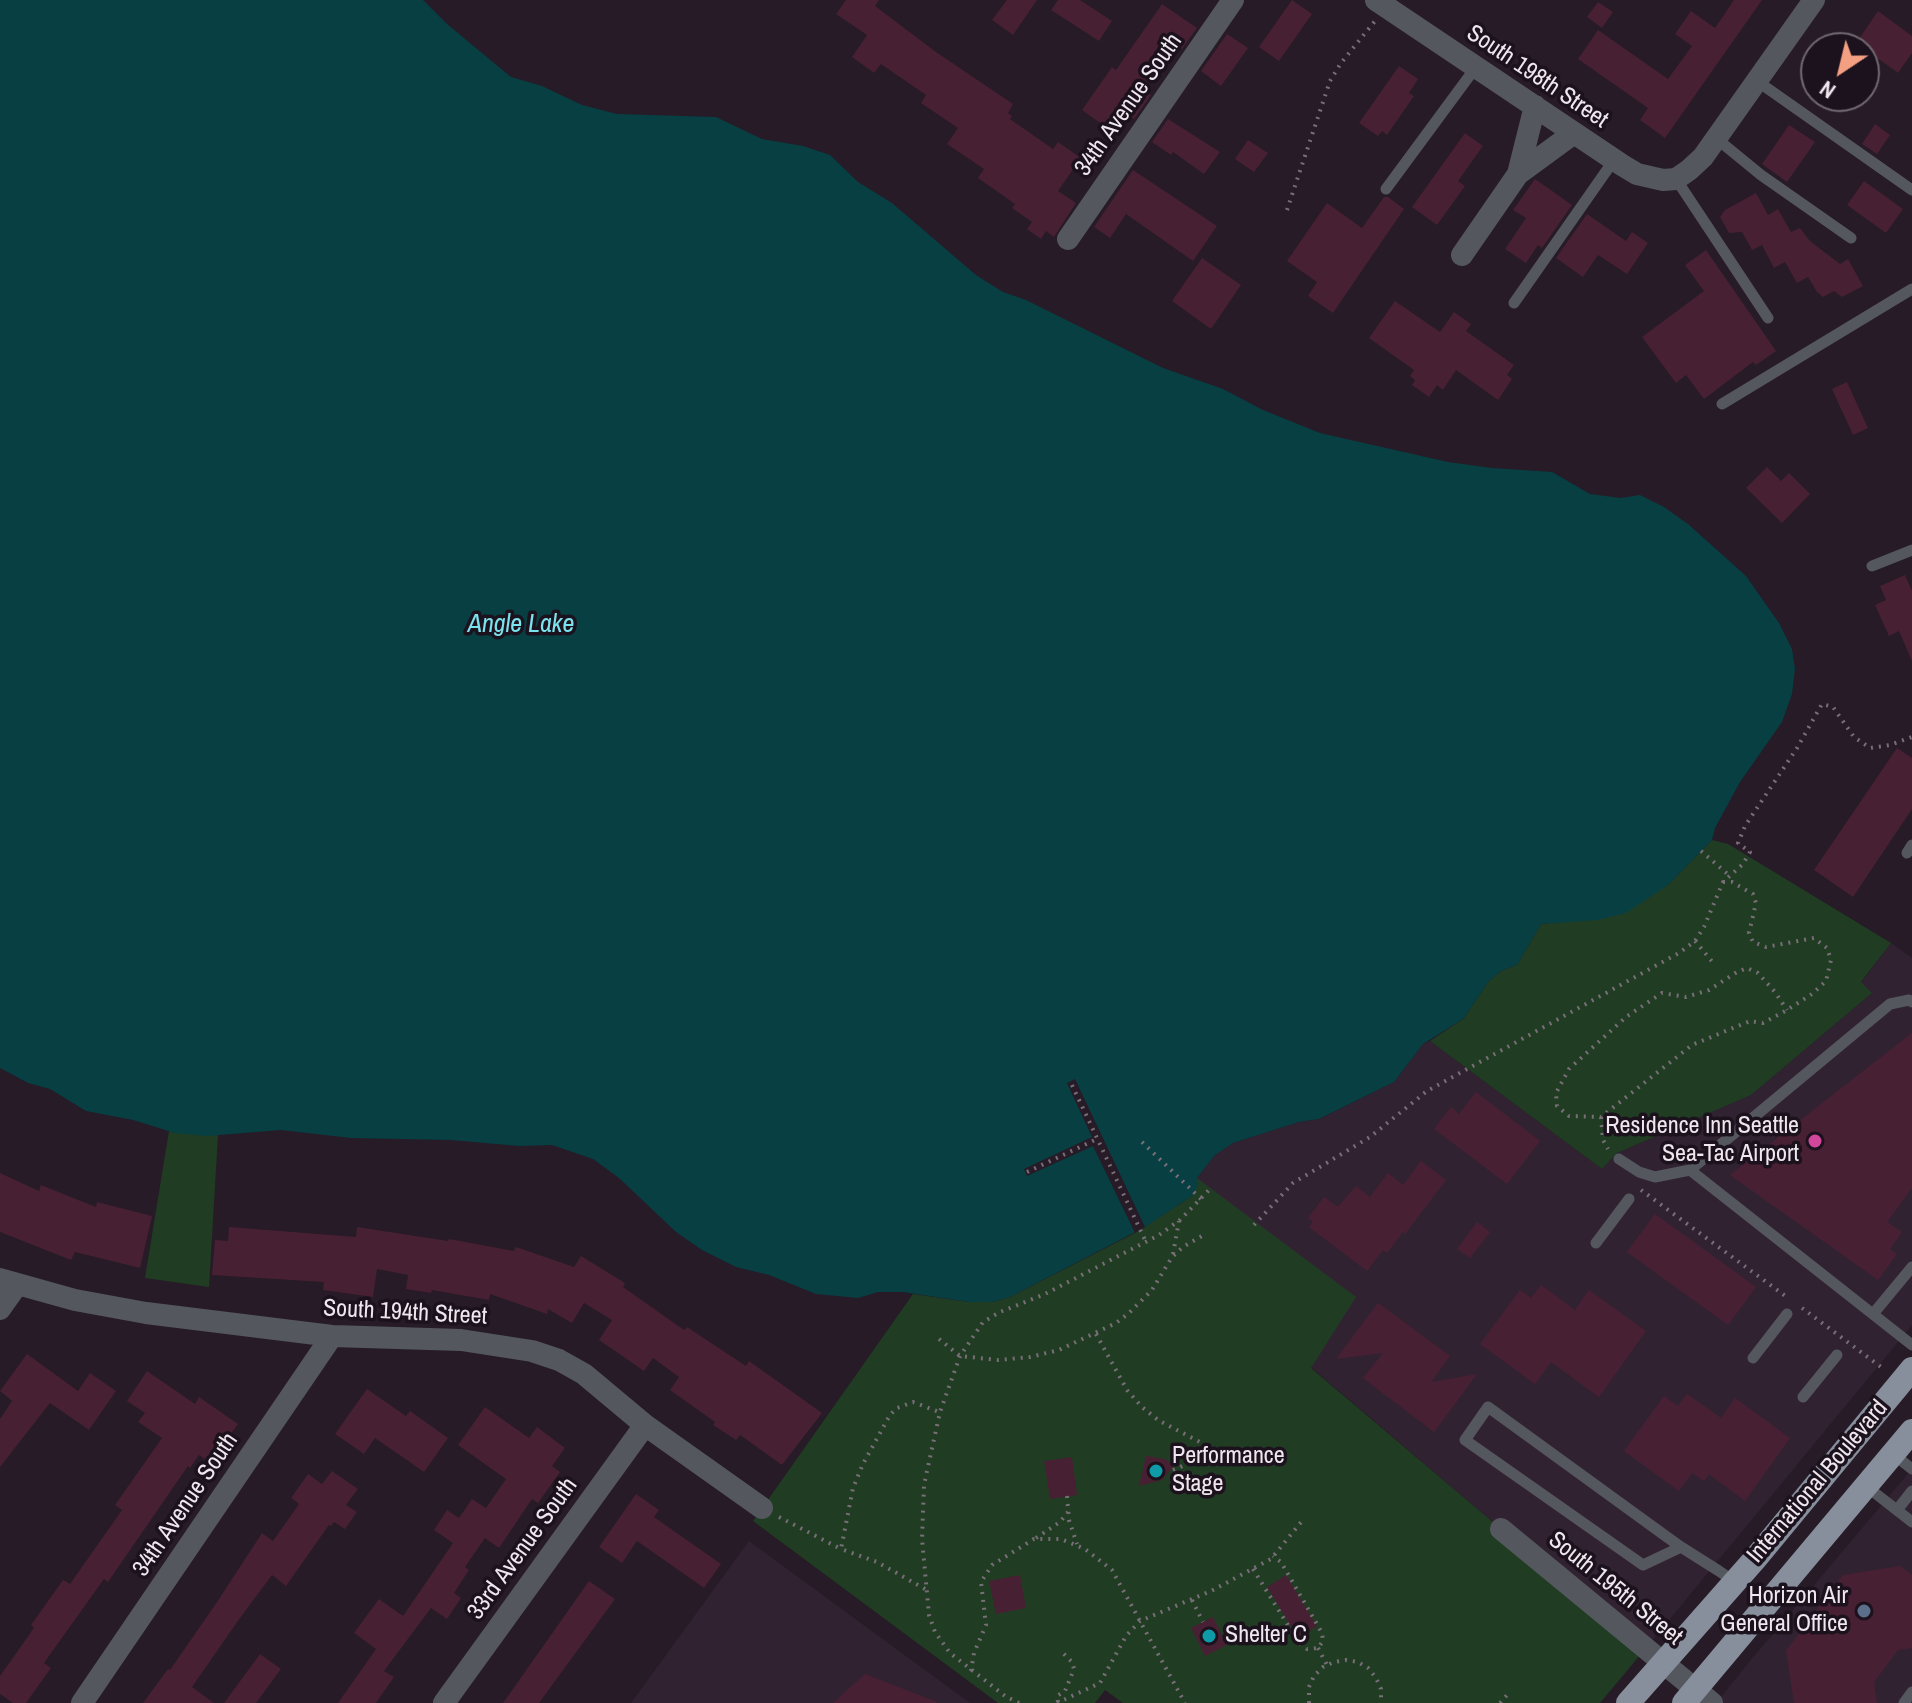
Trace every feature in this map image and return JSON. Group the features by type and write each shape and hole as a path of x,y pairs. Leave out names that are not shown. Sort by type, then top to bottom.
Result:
{"main road":[{"name":"International Boulevard","path":"1628,1703 1735,1582 1912,1369"},
{"name":"International Boulevard","path":"1698,1699 1866,1486 1902,1461 1912,1431"}],"street":[{"name":"34th Avenue South","path":"1068,239 1233,0"},
{"path":"1676,179 1689,170 1717,139 1814,0"},
{"name":"South 198th Street","path":"1381,3 1637,174 1663,180 1676,179"},
{"path":"1518,174 1535,106"},
{"path":"1462,255 1518,174 1574,133"},
{"path":"0,1309 8,1282"},
{"name":"South 194th Street","path":"8,1282 75,1300 146,1313 332,1336 461,1340 532,1351 559,1360 584,1374 645,1425 762,1508"},
{"name":"34th Avenue South","path":"82,1703 332,1336"},
{"name":"33rd Avenue South","path":"444,1703 645,1425"},
{"name":"South 195th Street","path":"1501,1529 1663,1662 1698,1699"}],"lane":[{"path":"1386,189 1476,67"},
{"path":"1757,81 1912,190"},
{"path":"1717,139 1761,175 1851,238"},
{"path":"1514,303 1614,160"},
{"path":"1676,179 1768,318"},
{"path":"1722,404 1912,289"},
{"path":"1872,566 1912,550"},
{"path":"1613,1158 1655,1177 1690,1170 1890,1004 1912,1002"},
{"path":"1690,1170 1912,1345"},
{"path":"1596,1243 1629,1199"},
{"path":"1873,1314 1912,1267"},
{"path":"1753,1358 1787,1314"},
{"path":"1803,1397 1837,1355"},
{"path":"1681,1547 1643,1565 1465,1440 1488,1407 1681,1547 1735,1582"},
{"path":"1866,1486 1912,1522"},
{"path":"1897,1510 1912,1491"},
{"path":"1904,1703 1912,1692"}],"path":[{"path":"1287,210 1330,81 1381,3"},
{"path":"1254,1225 1293,1183 1370,1137 1427,1091 1679,953 1695,941 1723,882 1743,864 1750,852 1738,843 1745,826 1822,704 1833,707 1854,737 1870,748 1912,737"},
{"path":"1701,851 1730,876"},
{"path":"1723,882 1732,882 1753,894 1756,903 1749,933 1753,942 1766,947 1814,938 1827,948 1831,960 1826,981 1812,994 1787,1010 1763,1023 1750,1021 1692,1045 1601,1117 1569,1116 1557,1106 1556,1093 1569,1069 1626,1017 1662,993 1686,997 1709,990 1747,968 1758,973 1787,1010"},
{"path":"1695,941 1715,965"},
{"path":"1072,1085 1146,1242"},
{"path":"1601,1117 1603,1140 1613,1158"},
{"path":"1027,1172 1097,1139"},
{"path":"1142,1142 1201,1199"},
{"path":"1635,1185 1885,1370"},
{"path":"1019,1703 1005,1696 950,1653 935,1632 925,1589 924,1485 940,1412 960,1356 983,1322 1146,1242 1179,1221 1210,1189"},
{"path":"939,1339 960,1356 998,1360 1059,1350 1116,1323 1142,1301 1163,1275 1172,1257 1179,1221"},
{"path":"1172,1257 1202,1236"},
{"path":"1095,1333 1127,1390 1142,1407 1174,1430 1213,1449 1276,1459"},
{"path":"841,1549 853,1488 890,1415 897,1408 913,1402 940,1412"},
{"path":"1173,1470 1211,1454 1213,1449"},
{"path":"1067,1496 1068,1512 1078,1545"},
{"path":"762,1508 841,1549 877,1562 925,1589"},
{"path":"971,1671 974,1653 986,1625 981,1582 992,1565 1060,1522 1068,1512"},
{"path":"1062,1652 1072,1662 1074,1669 1065,1691 1057,1696 1058,1703 1100,1683 1126,1636 1140,1621 1192,1600 1253,1569 1273,1556 1302,1521"},
{"path":"1034,1539 1061,1539 1078,1545 1099,1557 1112,1570 1185,1703"},
{"path":"1253,1569 1299,1643 1307,1649 1318,1648 1323,1641 1322,1633 1281,1562 1273,1556"},
{"path":"1192,1600 1203,1622"},
{"path":"1318,1648 1327,1665"},
{"path":"1309,1703 1309,1687 1314,1676 1327,1665 1346,1660 1368,1668 1381,1689 1381,1703"},
{"path":"1500,1703 1508,1694"}],"shaded area":[{"path":"1712,840 1728,844 1891,943 1861,982 1872,993 1751,1095 1617,1153 1602,1169 1430,1041 1463,1019 1489,981 1501,971 1517,965 1541,924 1568,921 1668,885"},
{"path":"1891,943 1912,958 1912,1325 1646,1648 1311,1367 1197,1178 1215,1155 1233,1143 1299,1122 1320,1119 1394,1082 1423,1044 1430,1041 1602,1169 1617,1153 1751,1095 1872,993 1861,983"},
{"path":"169,1131 218,1135 209,1287 145,1278"},
{"path":"1197,1178 1356,1297 1311,1368 1646,1648 1600,1703 1123,1703 1105,1690 1095,1703 998,1703 753,1521 913,1294 969,1302 992,1302 1010,1297 1135,1233 1192,1196"},
{"path":"1912,1469 1912,1703 1716,1703 1750,1661"},
{"path":"749,1541 970,1703 631,1703"}],"water":[{"name":"Angle Lake","path":"0,0 423,0 511,77 542,86 582,105 617,114 716,117 762,139 803,146 830,155 858,182 892,203 976,275 1003,292 1026,300 1163,368 1223,389 1263,410 1320,433 1448,462 1552,472 1590,494 1621,498 1640,495 1664,507 1688,524 1746,576 1779,623 1792,649 1795,669 1792,694 1782,722 1740,782 1715,828 1712,840 1668,885 1626,913 1598,920 1541,924 1517,965 1501,971 1489,981 1463,1019 1423,1044 1394,1082 1319,1119 1299,1122 1233,1143 1215,1155 1197,1178 1198,1185 1192,1196 1145,1227 1010,1297 992,1302 969,1302 903,1292 878,1292 858,1298 816,1294 769,1275 736,1267 702,1250 676,1232 619,1178 593,1159 552,1145 351,1138 281,1130 207,1136 175,1133 133,1120 86,1111 50,1089 28,1083 0,1068"}],"pier":[{"path":"1075,1079 1145,1227 1135,1233 1093,1146 1027,1176 1024,1169 1092,1137 1067,1083"}],"building":[{"path":"846,0 879,0 875,6 1013,104 1008,113 1012,116 1010,119 1053,149 1058,142 1081,158 1058,191 1076,203 1054,237 1046,231 1041,239 1027,229 1032,222 1012,208 1015,204 978,178 984,169 947,144 958,128 921,103 926,95 881,64 874,73 852,57 867,35 836,14"},
{"path":"1007,0 1037,0 1013,35 992,20"},
{"path":"1058,0 1080,0 1112,21 1099,41 1051,10"},
{"path":"1292,0 1312,14 1279,61 1259,47"},
{"path":"1734,0 1762,0 1665,138 1640,120 1648,108 1578,59 1598,30 1668,79 1692,46 1675,34 1691,11 1715,28"},
{"path":"1598,2 1613,12 1602,28 1587,17"},
{"path":"1162,4 1197,28 1182,49 1176,44 1144,90 1151,95 1134,119 1123,112 1110,130 1082,110 1112,67 1116,70"},
{"path":"1878,11 1912,36 1912,53 1898,73 1880,60 1880,32 1864,32"},
{"path":"1227,34 1248,48 1221,86 1201,71"},
{"path":"1399,66 1418,79 1409,93 1414,96 1387,135 1382,131 1378,136 1359,123"},
{"path":"1168,119 1220,152 1204,174 1173,152 1171,155 1152,142"},
{"path":"1875,124 1890,135 1877,154 1862,144"},
{"path":"1789,125 1815,142 1787,182 1762,164"},
{"path":"1465,133 1483,146 1458,181 1465,186 1437,225 1412,207"},
{"path":"1248,140 1268,153 1254,172 1235,159"},
{"path":"1133,170 1217,226 1193,261 1126,214 1110,238 1094,227"},
{"path":"1535,179 1572,205 1542,248 1538,245 1526,263 1505,249 1526,218 1513,210"},
{"path":"1864,181 1903,209 1886,233 1847,205"},
{"path":"1756,193 1768,215 1778,209 1791,232 1800,228 1810,241 1840,264 1848,259 1863,286 1842,297 1834,291 1823,297 1808,277 1797,283 1785,262 1774,268 1762,245 1752,250 1742,232 1729,233 1720,217 1725,210"},
{"path":"1384,197 1404,209 1333,313 1308,296 1317,282 1287,261 1327,203 1362,228"},
{"path":"1587,214 1626,241 1632,232 1648,243 1627,274 1598,255 1583,277 1556,258"},
{"path":"1706,250 1776,351 1756,365 1753,362 1704,399 1686,375 1676,383 1642,337 1704,291 1685,265"},
{"path":"1202,258 1241,285 1211,329 1172,301"},
{"path":"1395,301 1440,332 1454,312 1471,324 1466,331 1514,365 1507,375 1512,379 1498,400 1456,370 1443,390 1437,385 1429,397 1412,385 1415,380 1410,376 1414,370 1369,338"},
{"path":"1847,382 1868,428 1853,435 1832,389"},
{"path":"1767,467 1781,481 1789,473 1810,494 1782,523 1746,488"},
{"path":"1905,575 1912,591 1912,661 1899,631 1889,636 1875,605 1886,600 1880,586"},
{"path":"1897,748 1912,758 1912,809 1853,897 1814,870"},
{"name":"Residence Inn Seattle Sea-Tac Airport","path":"1912,1033 1912,1188 1887,1222 1902,1232 1890,1249 1897,1254 1878,1280 1730,1175"},
{"path":"1476,1092 1540,1141 1507,1184 1434,1129 1451,1107 1459,1114"},
{"path":"1421,1161 1446,1180 1405,1234 1403,1232 1387,1253 1383,1250 1367,1271 1309,1227 1313,1222 1308,1218 1324,1197 1338,1207 1356,1186 1370,1197 1388,1173 1403,1185"},
{"path":"0,1173 39,1191 41,1185 96,1207 97,1202 152,1216 140,1268 75,1252 71,1260 0,1232"},
{"path":"1655,1214 1756,1287 1728,1325 1627,1252"},
{"path":"1477,1222 1490,1232 1470,1258 1457,1249"},
{"path":"229,1227 356,1237 357,1227 514,1251 516,1247 574,1267 581,1256 625,1283 623,1287 684,1330 687,1327 746,1366 749,1361 822,1413 782,1465 740,1435 736,1440 713,1425 715,1422 670,1390 679,1377 653,1358 644,1371 599,1340 612,1320 584,1303 572,1323 548,1309 547,1314 490,1294 489,1300 432,1290 431,1293 406,1289 408,1275 377,1269 373,1297 323,1290 324,1282 212,1275 215,1240 228,1241"},
{"path":"1541,1285 1575,1310 1589,1290 1646,1331 1599,1397 1551,1362 1535,1384 1480,1344 1520,1290 1531,1298"},
{"path":"1378,1303 1450,1356 1431,1382 1477,1374 1434,1432 1363,1378 1383,1353 1336,1359"},
{"path":"27,1354 78,1391 90,1373 116,1391 89,1430 50,1403 0,1467 0,1419 12,1401 0,1391"},
{"path":"147,1371 195,1404 199,1397 238,1424 210,1463 199,1455 190,1468 188,1466 108,1582 104,1579 44,1663 51,1668 26,1703 13,1703 0,1694 0,1676 63,1580 70,1584 122,1510 115,1505 162,1438 138,1422 145,1413 127,1401"},
{"path":"367,1389 406,1416 410,1411 448,1438 424,1472 375,1438 364,1454 335,1434"},
{"path":"1687,1394 1721,1418 1735,1398 1790,1438 1745,1501 1709,1474 1704,1481 1692,1473 1679,1491 1624,1451 1664,1396 1678,1406"},
{"path":"485,1407 529,1438 537,1427 565,1448 552,1466 560,1472 538,1503 532,1499 499,1548 485,1538 465,1567 469,1570 454,1593 461,1598 447,1619 431,1608 384,1671 394,1677 376,1703 338,1703 376,1649 354,1633 379,1599 403,1616 453,1543 434,1530 447,1510 459,1518 472,1499 486,1508 506,1479 458,1445"},
{"name":"Performance Stage","path":"1146,1456 1165,1459 1174,1466 1162,1480 1139,1486"},
{"path":"1072,1457 1077,1495 1050,1499 1044,1461"},
{"path":"332,1471 358,1489 346,1505 357,1512 345,1529 334,1522 329,1525 286,1586 272,1575 192,1687 214,1703 143,1703 170,1670 262,1533 273,1541 299,1504 291,1498 308,1474 322,1484"},
{"path":"636,1494 659,1510 654,1517 721,1564 704,1588 637,1541 622,1563 599,1547"},
{"name":"Horizon Air General Office","path":"1900,1566 1912,1575 1912,1648 1898,1650 1874,1682 1877,1703 1794,1703 1786,1651 1843,1575"},
{"path":"1020,1575 1026,1608 996,1614 989,1581"},
{"path":"1286,1575 1317,1626 1298,1638 1267,1587"},
{"path":"589,1581 615,1599 539,1703 503,1703"},
{"name":"Shelter C","path":"1213,1617 1227,1645 1205,1656 1191,1628"},
{"path":"260,1654 281,1669 256,1703 224,1703"},
{"path":"865,1674 937,1702 833,1703"}],"place":[{"name":"Residence Inn Seattle Sea-Tac Airport","path":"1815,1141"},
{"name":"Performance Stage","path":"1156,1471"},
{"name":"Horizon Air General Office","path":"1864,1611"},
{"name":"Shelter C","path":"1209,1636"}]}
